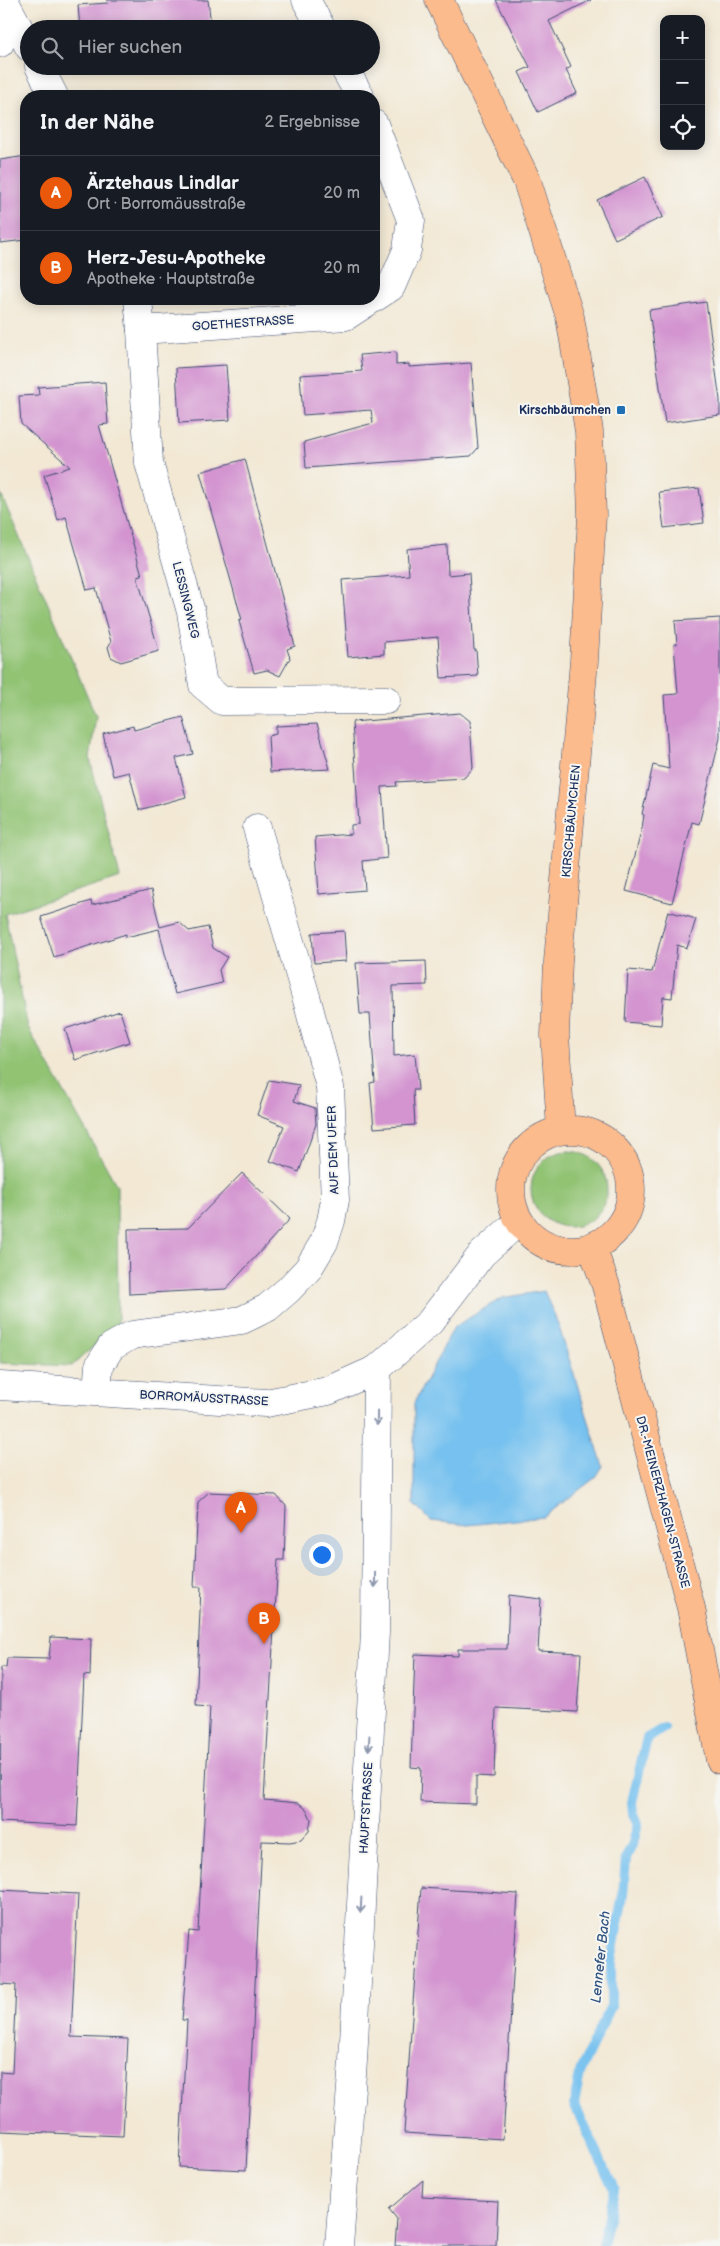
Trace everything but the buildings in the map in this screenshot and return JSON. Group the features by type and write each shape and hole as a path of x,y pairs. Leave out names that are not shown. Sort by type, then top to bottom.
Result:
{"main road":[{"name":"KIRSCHBÄUMCHEN","path":"439,0 527,181 570,317 589,431 592,514 585,641 558,961 555,1035 560,1130"},
{"path":"560,1130 578,1130 595,1134 610,1144 622,1158 629,1174 632,1192 628,1209 620,1225 608,1238 592,1247 572,1251 551,1247 532,1237 519,1222 511,1200 512,1176 522,1155 539,1139 560,1130"},
{"name":"DR.-MEINERZHAGEN-STRASSE","path":"592,1247 608,1296 691,1608 720,1760"}],"street":[{"path":"306,0 317,20"},
{"path":"0,43 7,6"},
{"path":"7,6 20,30"},
{"path":"44,75 51,90"},
{"path":"348,75 357,90"},
{"name":"GOETHESTRASSE","path":"380,140 411,220 407,250 390,287 380,293"},
{"path":"138,305 140,330"},
{"name":"GOETHESTRASSE","path":"140,330 346,316 362,305"},
{"name":"LESSINGWEG","path":"140,330 149,463 191,612 203,686 222,701 386,700"},
{"name":"AUF DEM UFER","path":"97,1391 99,1366 111,1347 132,1335 242,1320 267,1308 308,1269 324,1242 331,1221 335,1200 330,1087 257,828"},
{"name":"BORROMÄUSSTRASSE","path":"0,1386 97,1391 178,1399 266,1403 328,1391 378,1369 430,1322 482,1254 519,1222"},
{"name":"HAUPTSTRASSE","path":"339,2246 353,2061 375,1632 378,1369"}],"green space":[{"path":"0,492 96,716 90,759 120,877 5,914 28,1028 117,1186 118,1324 72,1366 0,1363"},
{"path":"569,1151 584,1154 596,1162 604,1174 607,1189 604,1204 596,1216 584,1224 569,1227 554,1224 542,1216 534,1204 531,1189 534,1174 542,1162 554,1154"}],"water":[{"path":"544,1291 558,1324 603,1466 596,1477 544,1517 468,1525 431,1521 414,1504 414,1403 454,1327 502,1298"}],"waterway":[{"name":"Lennefer Bach","path":"602,2246 614,2189 574,2104 581,2069 611,2006 611,1961 623,1895 626,1858 633,1843 638,1824 633,1813 632,1802 647,1738 664,1728"}],"place":[{"name":"Kirschbäumchen","path":"621,410"},
{"name":"Ärztehaus Lindlar","path":"241,1533"},
{"name":"Herz-Jesu-Apotheke","path":"264,1644"}]}
